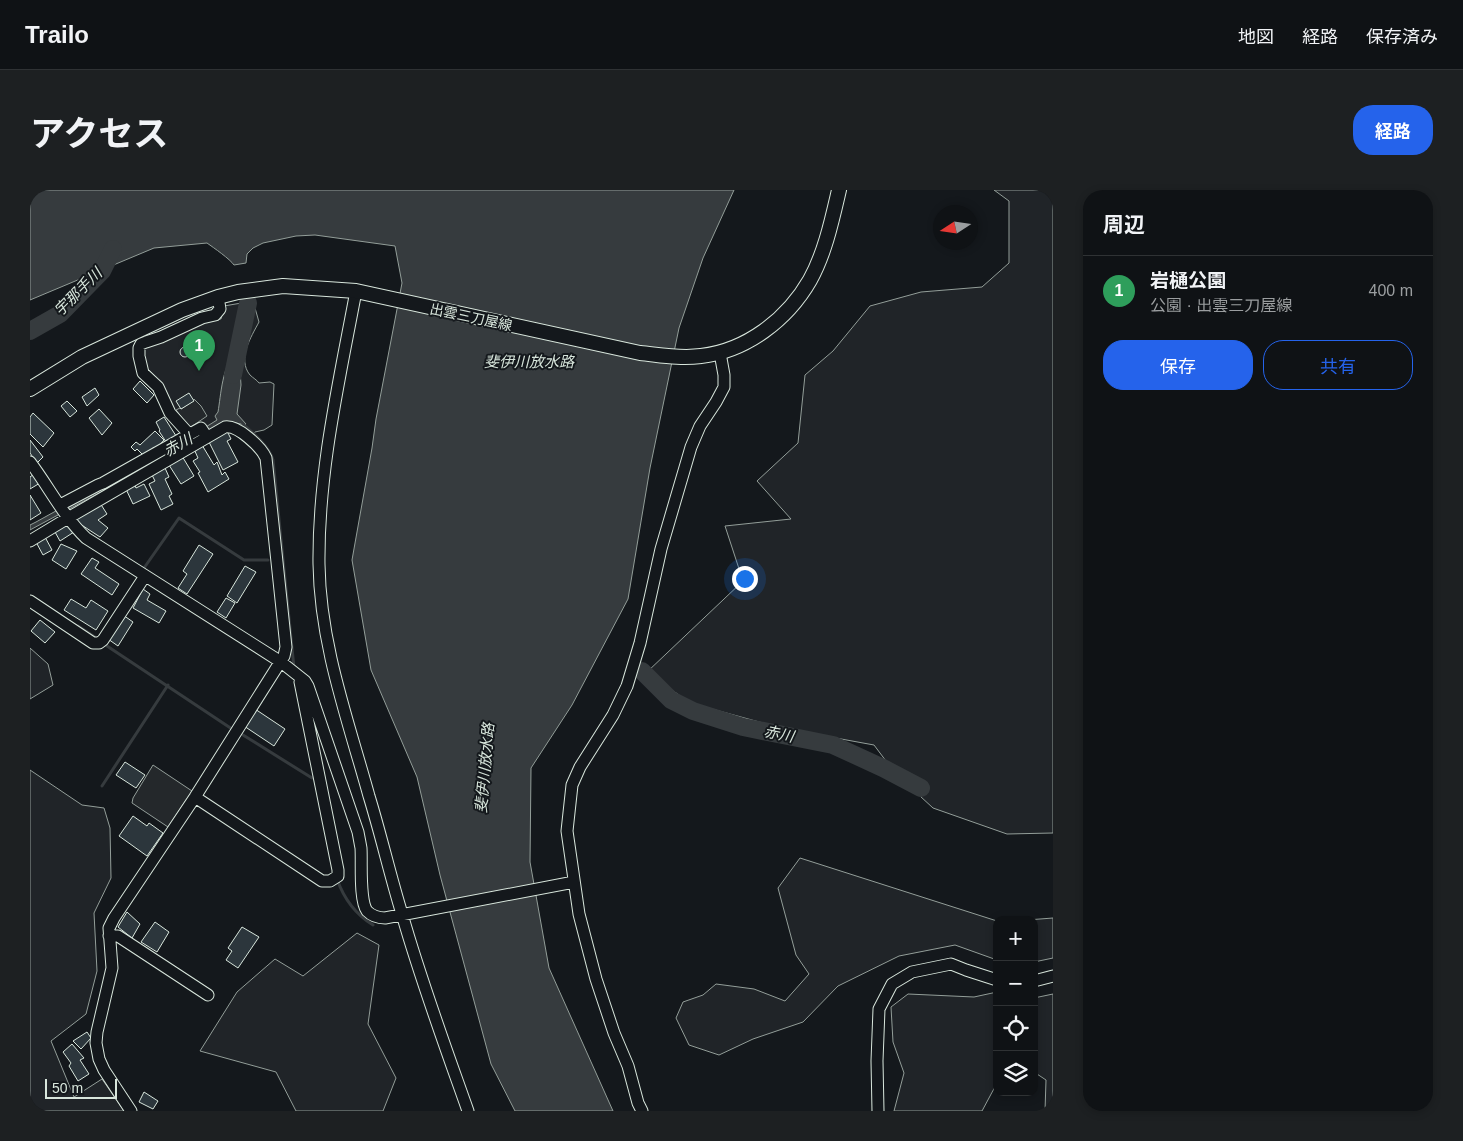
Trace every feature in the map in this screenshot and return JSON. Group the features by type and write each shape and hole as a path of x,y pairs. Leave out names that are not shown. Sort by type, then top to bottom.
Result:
{"main road":[{"name":"出雲三刀屋線","path":"30,389 82,357 182,310 218,297 283,286 356,291 640,353 677,357 720,353 736,347 767,329 796,300 810,280 821,254 840,190"}],"street":[{"path":"356,291 326,459 321,498 319,564 321,597 325,626 344,711 402,915 426,993 468,1111"},
{"path":"190,434 170,413 158,387 143,373 139,348 141,344 202,318 215,315 220,309 218,297"},
{"path":"642,1111 628,1066 596,980 579,914 567,831 572,785 580,767 613,715 627,686 640,643 661,549 691,447 700,426 724,387 720,353"},
{"path":"30,541 63,510 98,484 156,459 204,434 228,426 248,430 266,458 286,647 284,656 109,928 112,968 97,1032 97,1049 104,1070 131,1111"},
{"path":"156,459 201,428 204,434"},
{"path":"30,462 45,481 63,510 86,538 281,662 305,681 358,832 361,846 362,899 367,911 372,915 378,918 385,918 574,882"},
{"path":"30,601 93,642 99,643 103,640 146,576"},
{"path":"195,797 322,881 327,882 336,878 336,860 296,674"},
{"path":"109,936 118,936 208,995"},
{"path":"878,1111 879,1009 892,984 912,972 951,964 993,979"},
{"path":"1038,981 1053,976"}],"shaded area":[{"path":"994,190 1053,190 1053,833 1007,834 933,808 895,773 874,745 781,728 690,703 647,672 743,581 725,526 791,519 757,481 798,443 805,375 833,351 870,306 921,292 982,287 1009,263 1009,201"},
{"path":"253,301 259,322 252,334 245,355 246,369 259,383 270,382 274,384 272,425 252,435 243,427 191,430 173,411 154,375 145,366 143,346 211,320 221,319 224,306"},
{"path":"194,399 207,416 191,427 188,426 176,410 181,409"},
{"path":"30,648 48,664 53,685 30,699"},
{"path":"153,765 192,791 168,827 132,803 133,798"},
{"path":"30,770 82,805 104,808 110,828 111,878 94,913 97,971 86,1014 51,1041 74,1097 102,1079 124,1111 30,1111"},
{"path":"800,858 993,920 993,959 955,945 899,956 838,986 803,1022 753,1039 719,1055 689,1045 676,1018 683,1002 703,995 716,984 754,989 785,1001 809,974 796,955 778,888"},
{"path":"1053,918 1053,958 1038,961 1038,961 1038,919"},
{"path":"357,933 379,945 368,1024 396,1078 383,1111 296,1111 276,1072 200,1051 237,992 275,959 303,976"},
{"path":"993,993 993,1090 982,1111 894,1111 904,1073 893,1042 891,1007 908,994 974,997"},
{"path":"1053,994 1053,1111 1045,1111 1046,1080 1038,1075 1038,997"}],"water":[{"name":"斐伊川放水路","path":"30,190 734,190 703,258 679,328 650,468 628,599 572,705 531,768 530,862 549,968 613,1111 515,1111 491,1064 440,875 417,777 371,670 352,560 402,283 395,246 315,235 296,236 263,243 253,248 247,254 246,263 234,265 207,243 154,248 30,300"},
{"path":"236,354 239,354 241,385 237,414 246,424 244,426 231,422 30,530 30,525 217,420 215,416 218,412 225,373 231,359"}],"building":[{"path":"185,347 190,352 185,357 180,352"},
{"path":"140,381 154,395 147,403 133,389"},
{"path":"95,388 99,395 87,406 82,397"},
{"path":"189,393 194,401 181,409 176,401"},
{"path":"67,401 77,411 70,417 61,406"},
{"path":"99,409 112,423 102,435 89,418"},
{"path":"33,413 54,433 43,447 30,434 30,417"},
{"path":"164,417 178,439 168,445 159,431 156,422"},
{"path":"226,429 231,439 227,441 238,462 223,470 209,442"},
{"path":"155,431 164,440 156,449 154,447 144,456 137,449 135,451 131,447 136,442 140,445"},
{"path":"30,440 43,457 37,463 30,453"},
{"path":"202,445 214,465 217,462 222,475 225,472 229,479 208,492 198,473 200,472 193,461 198,458 194,449"},
{"path":"182,456 194,476 181,484 169,465"},
{"path":"165,468 169,477 165,479 172,494 169,496 173,504 161,510 149,484 155,481 152,475"},
{"path":"34,474 40,483 30,489 30,477"},
{"path":"134,483 136,488 144,484 150,496 133,504 125,487"},
{"path":"30,495 41,513 30,520"},
{"path":"100,503 107,514 98,520 108,528 100,537 74,520"},
{"path":"69,523 74,532 60,541 55,532"},
{"path":"45,537 52,550 43,555 36,542"},
{"path":"61,544 77,551 66,569 52,560"},
{"path":"199,545 213,554 187,594 178,588 187,574 183,571"},
{"path":"92,558 99,562 95,568 119,584 112,595 81,574"},
{"path":"245,566 256,572 237,603 227,596"},
{"path":"143,589 150,594 147,600 166,611 159,623 133,608"},
{"path":"226,598 235,603 226,618 217,612"},
{"path":"71,599 86,608 91,600 108,611 96,630 64,610"},
{"path":"123,615 133,622 118,646 108,639"},
{"path":"40,620 55,632 45,643 31,631"},
{"path":"255,709 285,729 274,746 244,726"},
{"path":"125,762 145,775 136,788 116,775"},
{"path":"133,816 147,826 149,823 163,833 147,856 119,836"},
{"path":"127,912 140,924 132,938 118,927"},
{"path":"155,922 169,932 157,952 141,942"},
{"path":"242,927 259,937 238,968 226,960 232,951 228,948"},
{"path":"87,1032 91,1038 81,1049 73,1041"},
{"path":"72,1044 84,1058 80,1060 89,1074 78,1081 69,1066 71,1063 63,1052"},
{"path":"144,1092 158,1101 153,1109 139,1102"}],"waterway":[{"name":"宇那手川","path":"30,331 60,314 102,271 113,249"},
{"name":"赤川","path":"233,375 248,303"},
{"path":"243,424 265,445 273,460 294,668"},
{"path":"144,568 179,518 244,560 268,560"},
{"path":"78,626 98,639"},
{"path":"104,644 232,729"},
{"name":"赤川","path":"642,671 671,700 693,711 743,727 833,745 921,788"},
{"path":"102,786 168,685"},
{"path":"243,735 312,778"},
{"path":"337,879 351,905 373,925"}],"place":[{"name":"岩樋公園","path":"199,371"}]}
